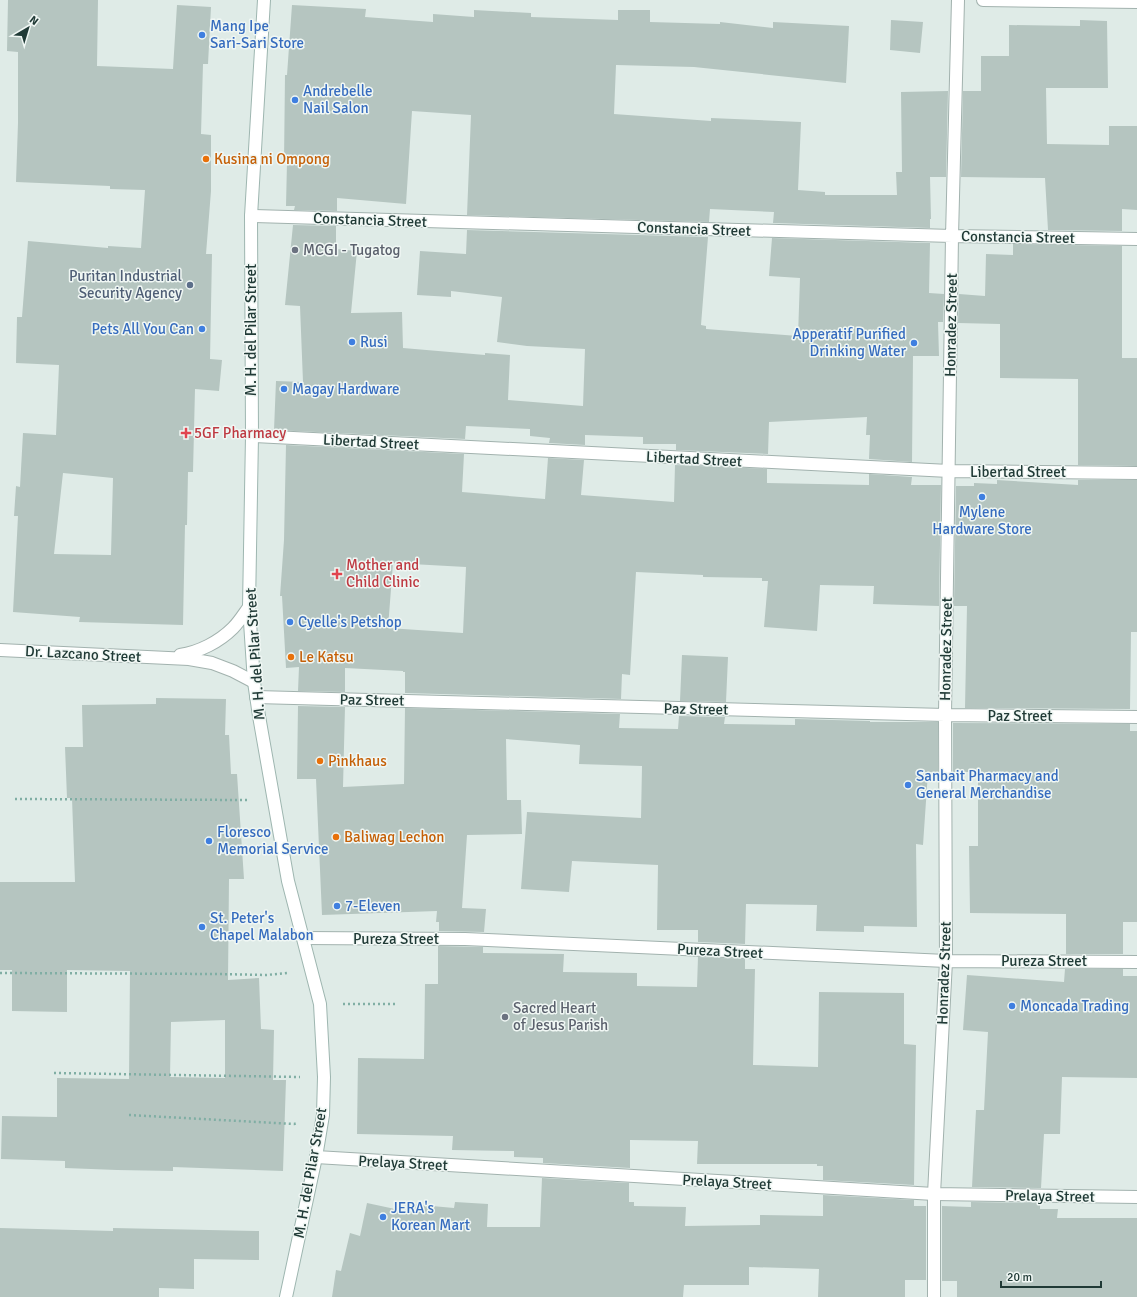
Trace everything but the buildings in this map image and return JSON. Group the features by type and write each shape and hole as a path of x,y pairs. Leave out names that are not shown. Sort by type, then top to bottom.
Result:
{"street":[{"name":"M. H. del Pilar Street","path":"264,0 251,216 252,436 249,607 256,697 288,881 320,1004 324,1078 323,1114 316,1157 286,1297"},
{"name":"Honradez Street","path":"934,1297 934,1194 946,961 945,715 952,236 958,0"},
{"path":"983,0 1137,2"},
{"name":"Constancia Street","path":"251,216 952,236 1137,239"},
{"name":"Libertad Street","path":"252,436 949,471 1137,473"},
{"name":"Dr. Lazcano Street","path":"166,658 190,654 214,643 233,627 249,607"},
{"name":"Dr. Lazcano Street","path":"0,650 189,660 212,663 234,671 254,682"},
{"name":"Paz Street","path":"256,697 945,715 1137,717"},
{"name":"Pureza Street","path":"303,938 465,939 946,961 1137,962"},
{"name":"Prelaya Street","path":"316,1157 934,1194 1137,1197"}],"path":[{"path":"15,799 274,800"},
{"path":"0,974 266,975 311,970"},
{"path":"353,1004 396,1004"},
{"path":"54,1073 324,1078"},
{"path":"129,1115 294,1124 323,1114"}],"place":[{"name":"Mang Ipe Sari-Sari Store","path":"202,35"},
{"name":"Andrebelle Nail Salon","path":"295,100"},
{"name":"Kusina ni Ompong","path":"206,159"},
{"name":"MCGI - Tugatog","path":"295,250"},
{"name":"Puritan Industrial Security Agency","path":"190,285"},
{"name":"Pets All You Can","path":"202,329"},
{"name":"Rusi","path":"352,342"},
{"name":"Apperatif Purified Drinking Water","path":"914,343"},
{"name":"Magay Hardware","path":"284,389"},
{"name":"5GF Pharmacy","path":"186,433"},
{"name":"Mylene Hardware Store","path":"982,497"},
{"name":"Mother and Child Clinic","path":"337,574"},
{"name":"Cyelle's Petshop","path":"290,622"},
{"name":"Le Katsu","path":"291,657"},
{"name":"Pinkhaus","path":"320,761"},
{"name":"Sanbait Pharmacy and General Merchandise","path":"908,785"},
{"name":"Baliwag Lechon","path":"336,837"},
{"name":"Floresco Memorial Service","path":"209,841"},
{"name":"7-Eleven","path":"337,906"},
{"name":"St. Peter's Chapel Malabon","path":"202,927"},
{"name":"Moncada Trading","path":"1012,1006"},
{"name":"Sacred Heart of Jesus Parish","path":"505,1017"},
{"name":"JERA's Korean Mart","path":"383,1217"}]}
